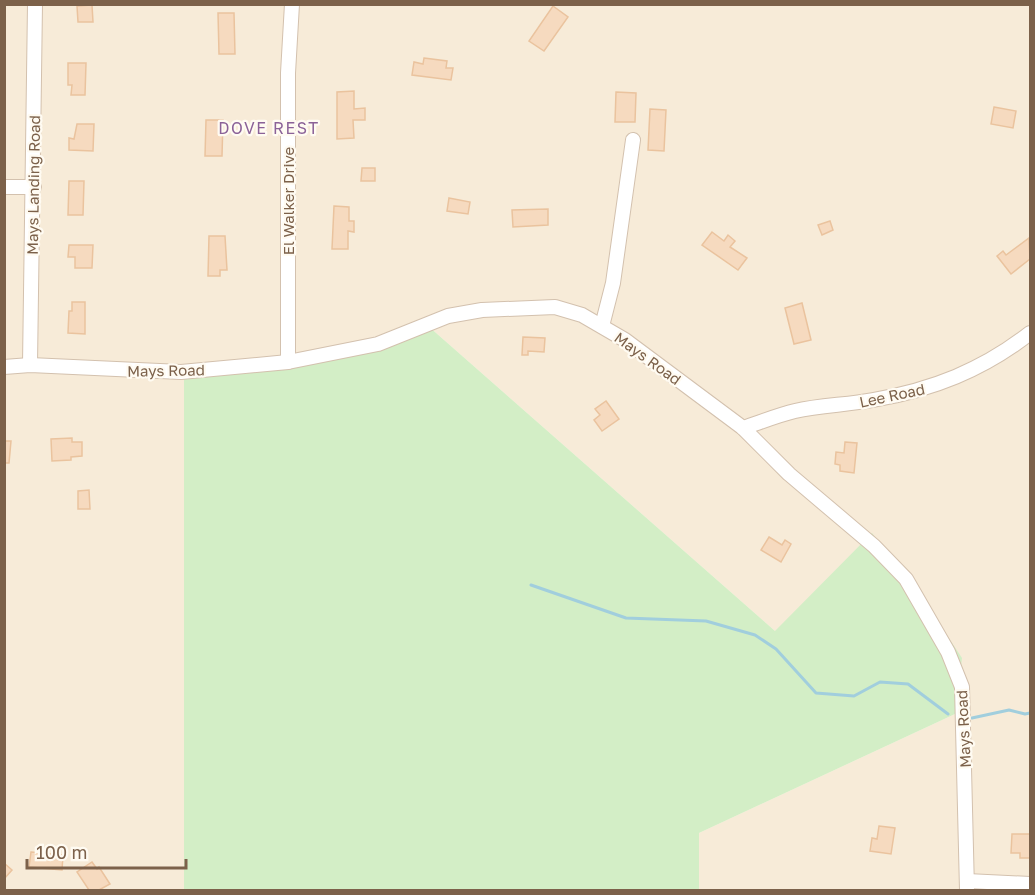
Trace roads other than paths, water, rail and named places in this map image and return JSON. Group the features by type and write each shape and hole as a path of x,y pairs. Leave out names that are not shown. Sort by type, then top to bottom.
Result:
{"street":[{"name":"Mays Landing Road","path":"30,365 35,4"},
{"name":"El Walker Drive","path":"288,362 288,73 292,4"},
{"path":"602,326 613,283 633,140"},
{"path":"4,187 34,187"},
{"name":"Mays Road","path":"4,367 30,365 181,372 288,362 378,344 448,316 482,310 555,307 582,315 625,340 743,428 789,474 867,539 906,579 948,652 962,687 967,886"},
{"name":"Lee Road","path":"743,428 796,411 873,400 926,389 973,371 1004,354 1030,333"},
{"path":"967,886 1030,884"}],"waterway":[{"path":"531,585 626,618 706,621 755,635 776,649 816,693 854,696 880,682 908,684 948,714"},
{"path":"972,718 1009,710 1030,713"}],"district":[{"name":"DOVE REST","path":"269,128"}]}
